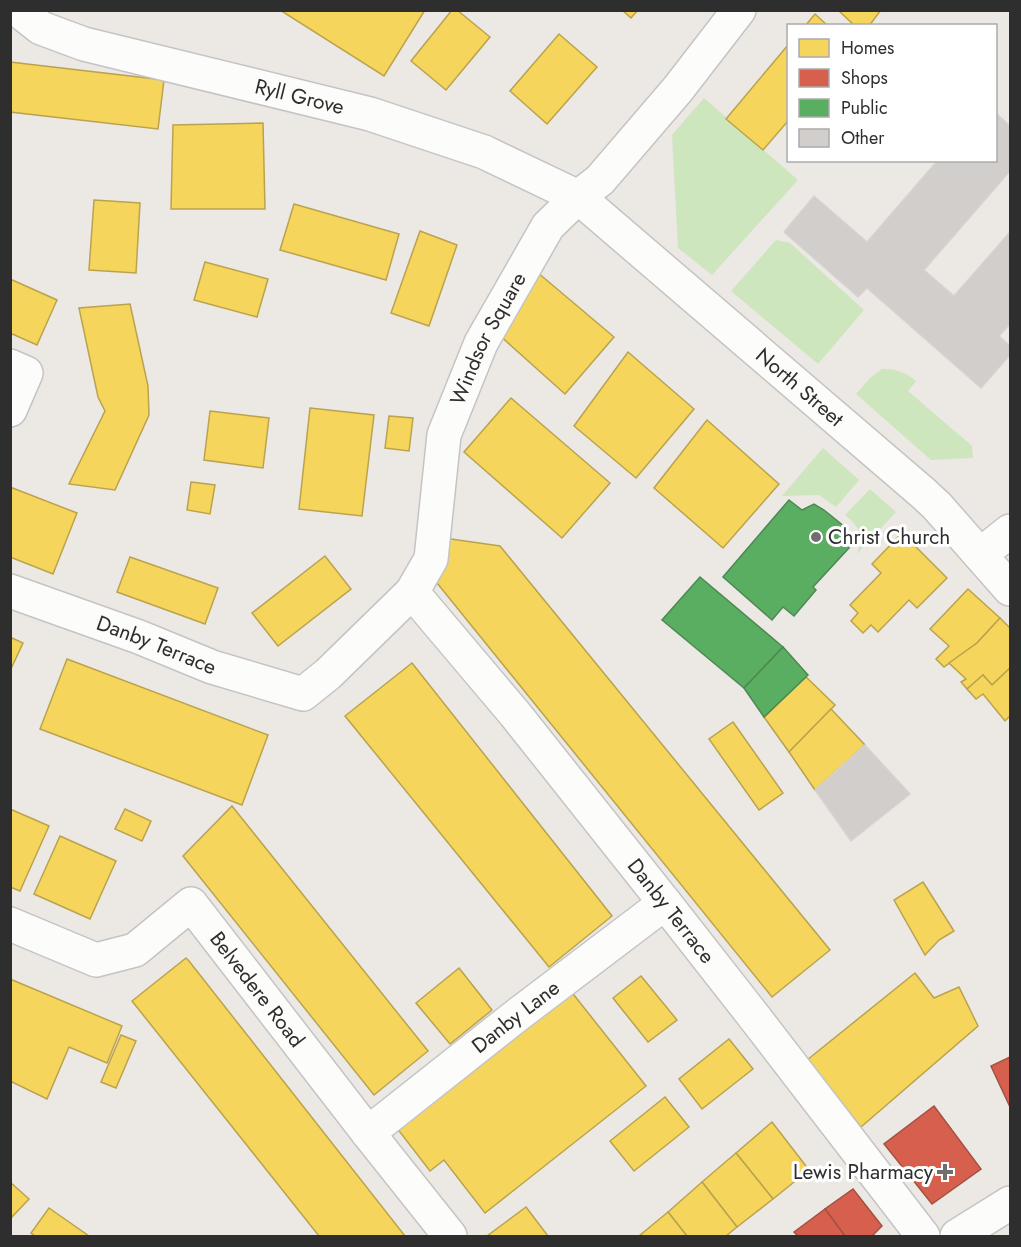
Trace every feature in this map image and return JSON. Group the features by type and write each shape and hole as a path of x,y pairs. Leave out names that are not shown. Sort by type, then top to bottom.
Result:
{"street":[{"name":"Ryll Grove","path":"18,10 41,28 84,44 370,114 484,152 578,198"},
{"name":"Windsor Square","path":"303,694 412,592 431,559 444,435 481,343 548,226 600,180 678,89 739,10"},
{"name":"North Street","path":"578,198 923,493 1011,589"},
{"path":"10,366 26,373 10,410"},
{"path":"980,555 1011,531"},
{"name":"Danby Terrace","path":"10,591 212,667 303,694"},
{"name":"Danby Terrace","path":"412,592 515,714 665,903 923,1236"},
{"name":"Belvedere Road","path":"10,924 96,960 135,950 191,903 450,1236"},
{"name":"Danby Lane","path":"368,1133 516,1016 665,903"},
{"path":"957,1236 1011,1203"}],"green space":[{"path":"704,98 798,180 712,275 678,248 672,135"},
{"path":"776,240 790,243 864,310 818,364 731,291"},
{"path":"882,369 900,372 916,381 908,391 972,446 973,458 931,460 856,394 871,377"},
{"path":"823,448 859,480 836,507 819,495 782,496"},
{"path":"870,489 896,512 857,554 860,532 845,515"}],"building: Homes":[{"path":"284,10 425,10 384,76 283,12"},
{"path":"452,10 457,10 490,37 446,90 411,61"},
{"path":"622,10 638,10 631,18"},
{"path":"838,10 881,10 870,24 853,24"},
{"path":"815,14 826,24 807,24"},
{"path":"559,34 597,67 547,124 510,91"},
{"path":"787,46 787,122 763,150 726,119"},
{"path":"10,62 164,80 158,129 10,112"},
{"path":"263,123 265,209 171,209 173,125"},
{"path":"94,200 140,203 136,273 89,270"},
{"path":"294,204 399,234 386,280 280,250"},
{"path":"420,231 457,245 429,326 391,313"},
{"path":"205,262 268,279 257,317 194,300"},
{"path":"537,272 614,337 565,394 498,334"},
{"path":"10,279 57,300 37,345 10,333"},
{"path":"130,304 148,386 149,415 115,490 69,484 105,411 98,397 79,308"},
{"path":"628,352 694,409 636,478 574,426"},
{"path":"511,398 610,483 562,538 464,452"},
{"path":"310,408 374,415 362,516 299,509"},
{"path":"210,411 269,418 263,468 204,460"},
{"path":"389,416 413,418 409,451 385,448"},
{"path":"707,420 779,484 723,548 654,488"},
{"path":"191,482 215,485 210,514 187,510"},
{"path":"10,487 77,513 53,574 10,557"},
{"path":"902,533 947,578 917,608 909,600 878,632 871,625 863,633 851,621 858,613 850,605 881,573 872,564"},
{"path":"444,538 500,546 830,950 772,997 437,583"},
{"path":"325,556 351,589 278,646 252,613"},
{"path":"130,557 218,588 205,624 117,592"},
{"path":"968,589 1000,618 977,643 944,667 936,659 949,646 930,629"},
{"path":"1000,618 1010,628 1010,668 992,685 983,675 967,689 961,682 966,679 949,663 977,643"},
{"path":"10,637 23,643 10,671"},
{"path":"67,659 268,735 242,805 40,729"},
{"path":"412,663 612,916 549,967 345,716"},
{"path":"1010,668 1010,716 1005,721 983,694 976,699 967,689 983,675 992,685"},
{"path":"806,677 835,705 789,752 764,717"},
{"path":"831,709 865,745 815,790 789,752"},
{"path":"733,722 783,793 759,810 709,739"},
{"path":"232,806 428,1051 374,1095 183,856"},
{"path":"10,809 49,826 20,891 10,887"},
{"path":"125,809 151,821 142,841 115,829"},
{"path":"60,836 116,861 90,919 34,894"},
{"path":"923,882 954,931 939,940 925,955 894,900"},
{"path":"186,958 405,1236 319,1236 132,1001"},
{"path":"459,968 492,1010 450,1044 416,1003"},
{"path":"915,973 934,998 959,987 978,1026 861,1127 807,1060"},
{"path":"641,976 677,1020 648,1042 613,998"},
{"path":"10,979 122,1026 107,1063 69,1047 47,1099 10,1081"},
{"path":"570,990 646,1086 485,1213 444,1160 430,1171 396,1127"},
{"path":"121,1035 136,1041 116,1088 101,1082"},
{"path":"729,1039 753,1069 702,1109 679,1079"},
{"path":"665,1097 689,1127 634,1171 610,1141"},
{"path":"772,1122 809,1170 773,1199 736,1153"},
{"path":"736,1153 773,1199 737,1227 702,1182"},
{"path":"10,1182 29,1199 10,1219"},
{"path":"702,1182 737,1227 726,1236 687,1236 668,1212"},
{"path":"526,1207 548,1236 487,1236"},
{"path":"49,1208 89,1236 35,1236 31,1233"},
{"path":"668,1212 687,1236 639,1236"}],"building: Shops":[{"path":"1010,1057 1010,1107 991,1066"},
{"path":"934,1106 981,1169 932,1204 884,1144"},
{"path":"853,1189 882,1226 872,1236 845,1236 825,1209"},
{"path":"825,1209 845,1236 798,1236 794,1232"}],"building: Public":[{"path":"789,500 802,510 814,504 824,510 848,531 849,548 813,587 816,590 794,616 783,607 772,620 723,577"},
{"path":"700,577 783,647 744,688 662,620"},
{"path":"783,647 808,675 764,717 744,688"}],"building: Other":[{"path":"997,114 1010,126 1010,171 924,270 954,296 1010,232 1010,324 999,336 1010,346 1010,355 981,388 867,288 858,297 784,232 814,196 867,242 936,162 997,162"},
{"path":"865,745 910,794 851,841 815,790"}],"place":[{"name":"Christ Church","path":"816,537"},
{"name":"Lewis Pharmacy","path":"945,1172"}]}
